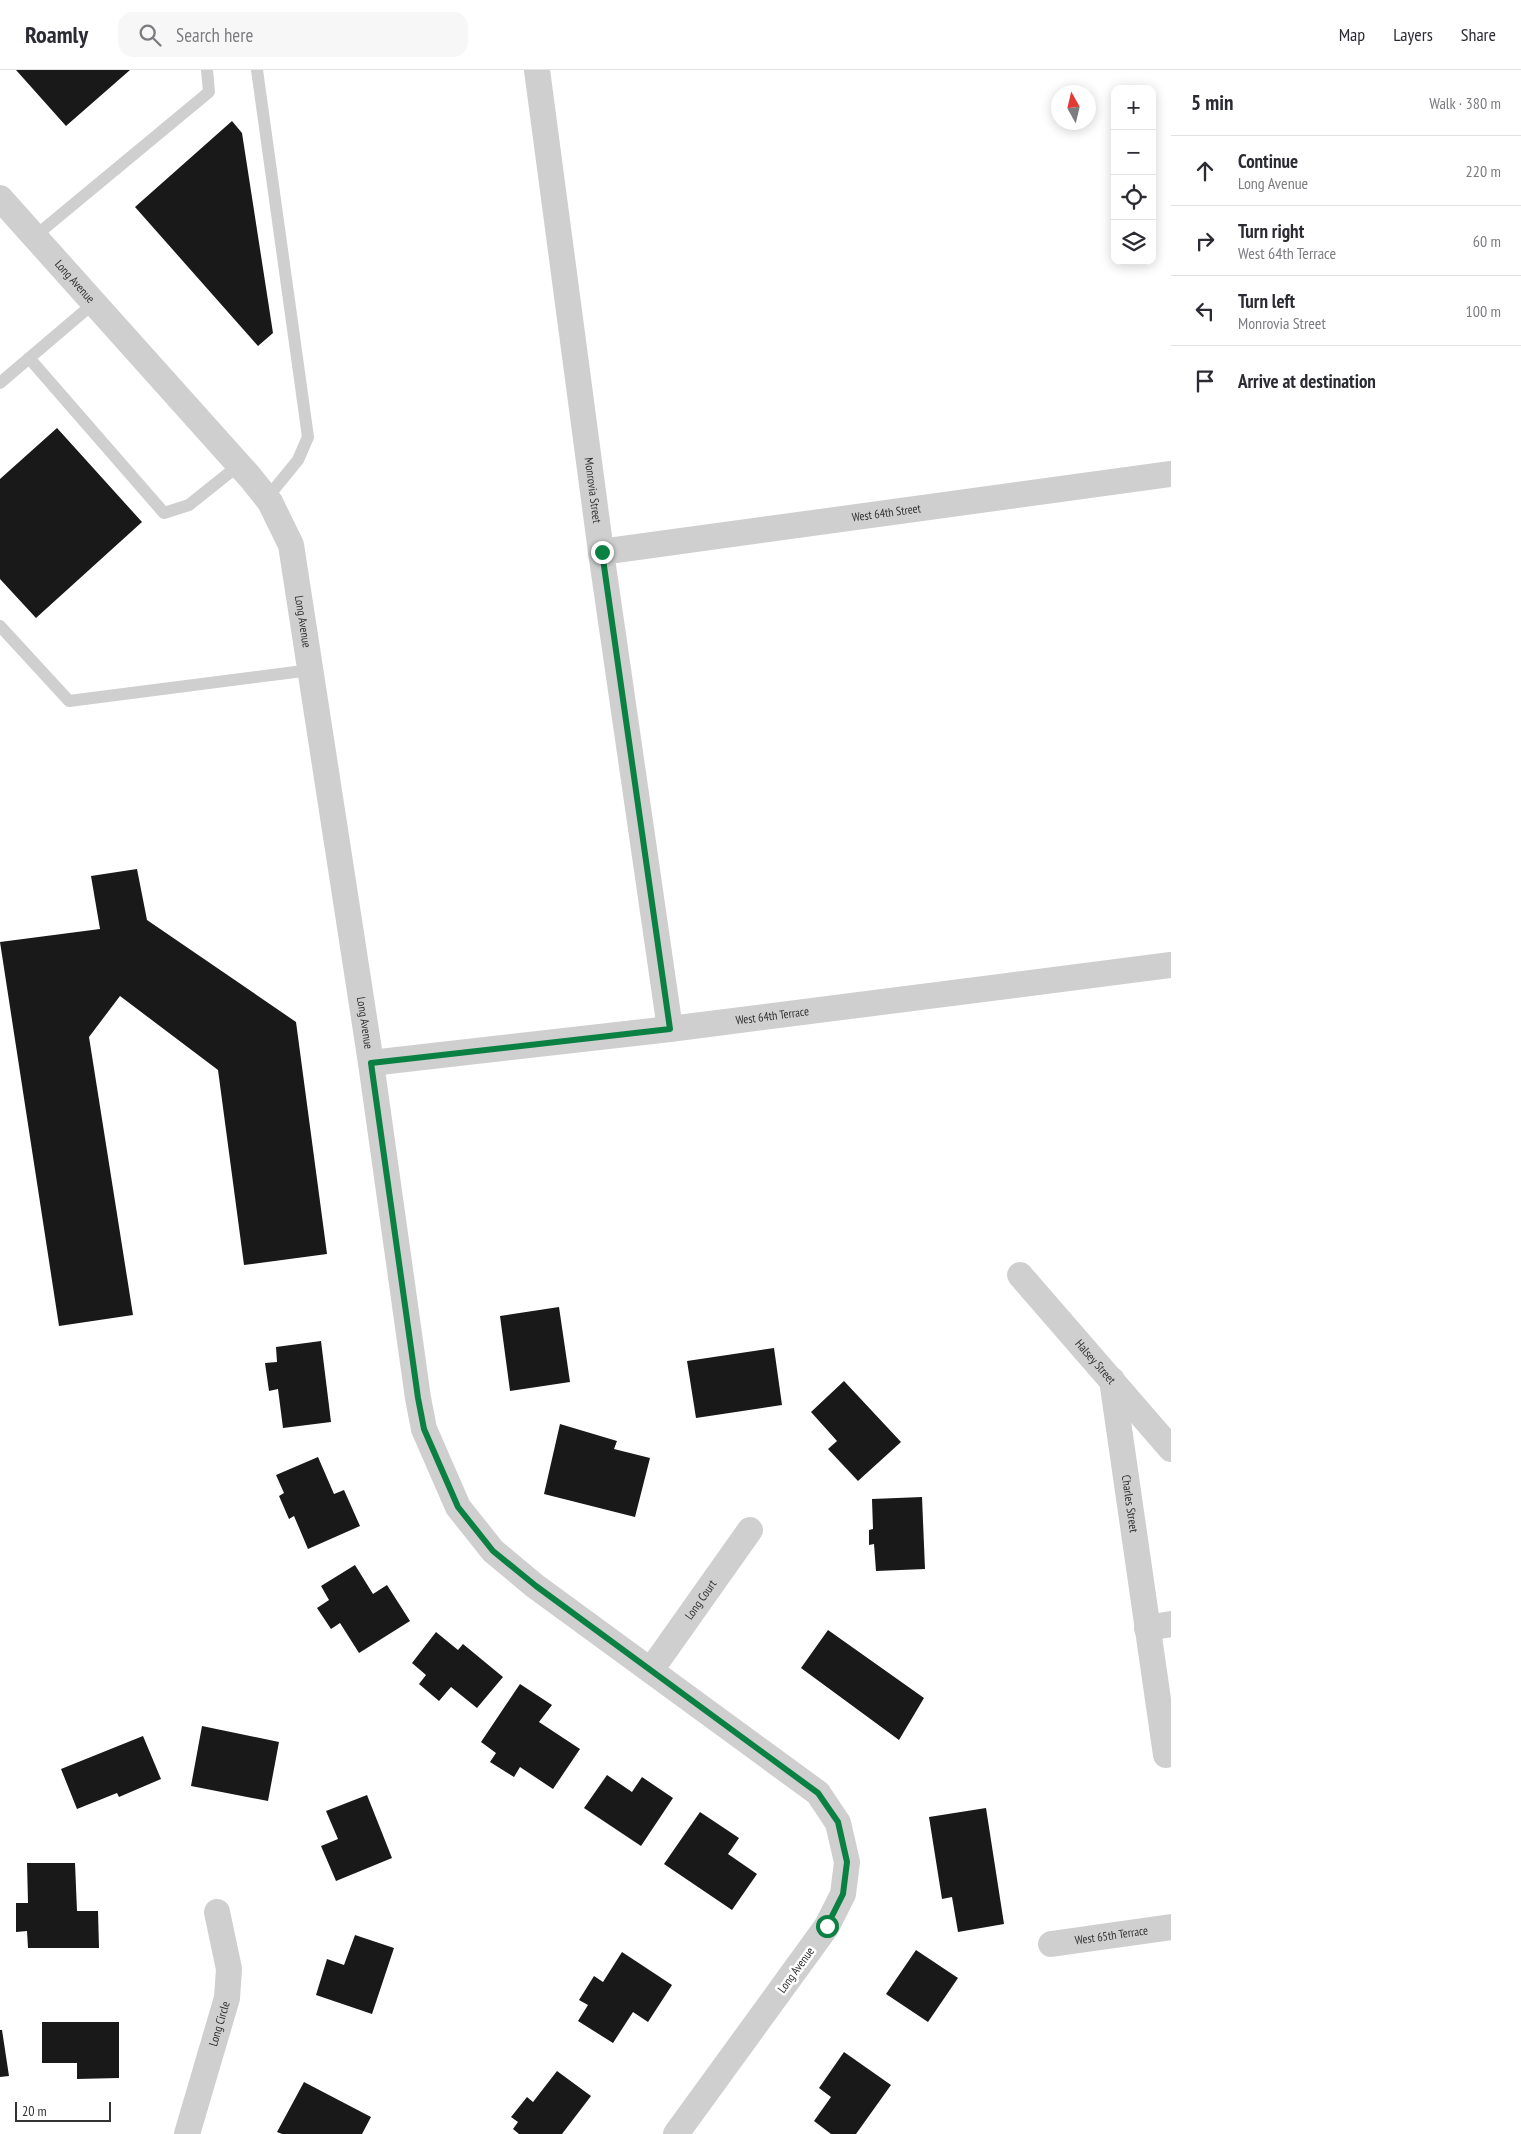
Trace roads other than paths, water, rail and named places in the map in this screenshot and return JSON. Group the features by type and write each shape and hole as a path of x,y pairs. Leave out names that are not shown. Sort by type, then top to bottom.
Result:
{"street":[{"name":"Monrovia Street","path":"537,70 602,552 670,1029"},
{"name":"Long Avenue","path":"0,198 267,498 291,545 371,1063 421,1414 424,1429 458,1507 493,1551 536,1586 818,1793 838,1822 847,1862 843,1894 827,1926 677,2134"},
{"name":"West 64th Street","path":"602,552 1171,474"},
{"name":"West 64th Terrace","path":"371,1063 670,1029 1171,964"},
{"name":"Halsey Street","path":"1020,1275 1171,1448"},
{"name":"Charles Street","path":"1112,1380 1159,1626 1166,1755"},
{"name":"Long Court","path":"651,1670 750,1530"},
{"name":"Long Circle","path":"187,2134 227,1998 229,1969 216,1912"},
{"name":"West 65th Terrace","path":"1051,1944 1171,1928"}],"lane":[{"path":"34,237 209,92 207,70"},
{"path":"257,70 308,437 298,460 267,498"},
{"path":"0,383 94,303"},
{"path":"29,358 164,513 189,506 239,465"},
{"path":"0,626 69,701 310,670"}]}
